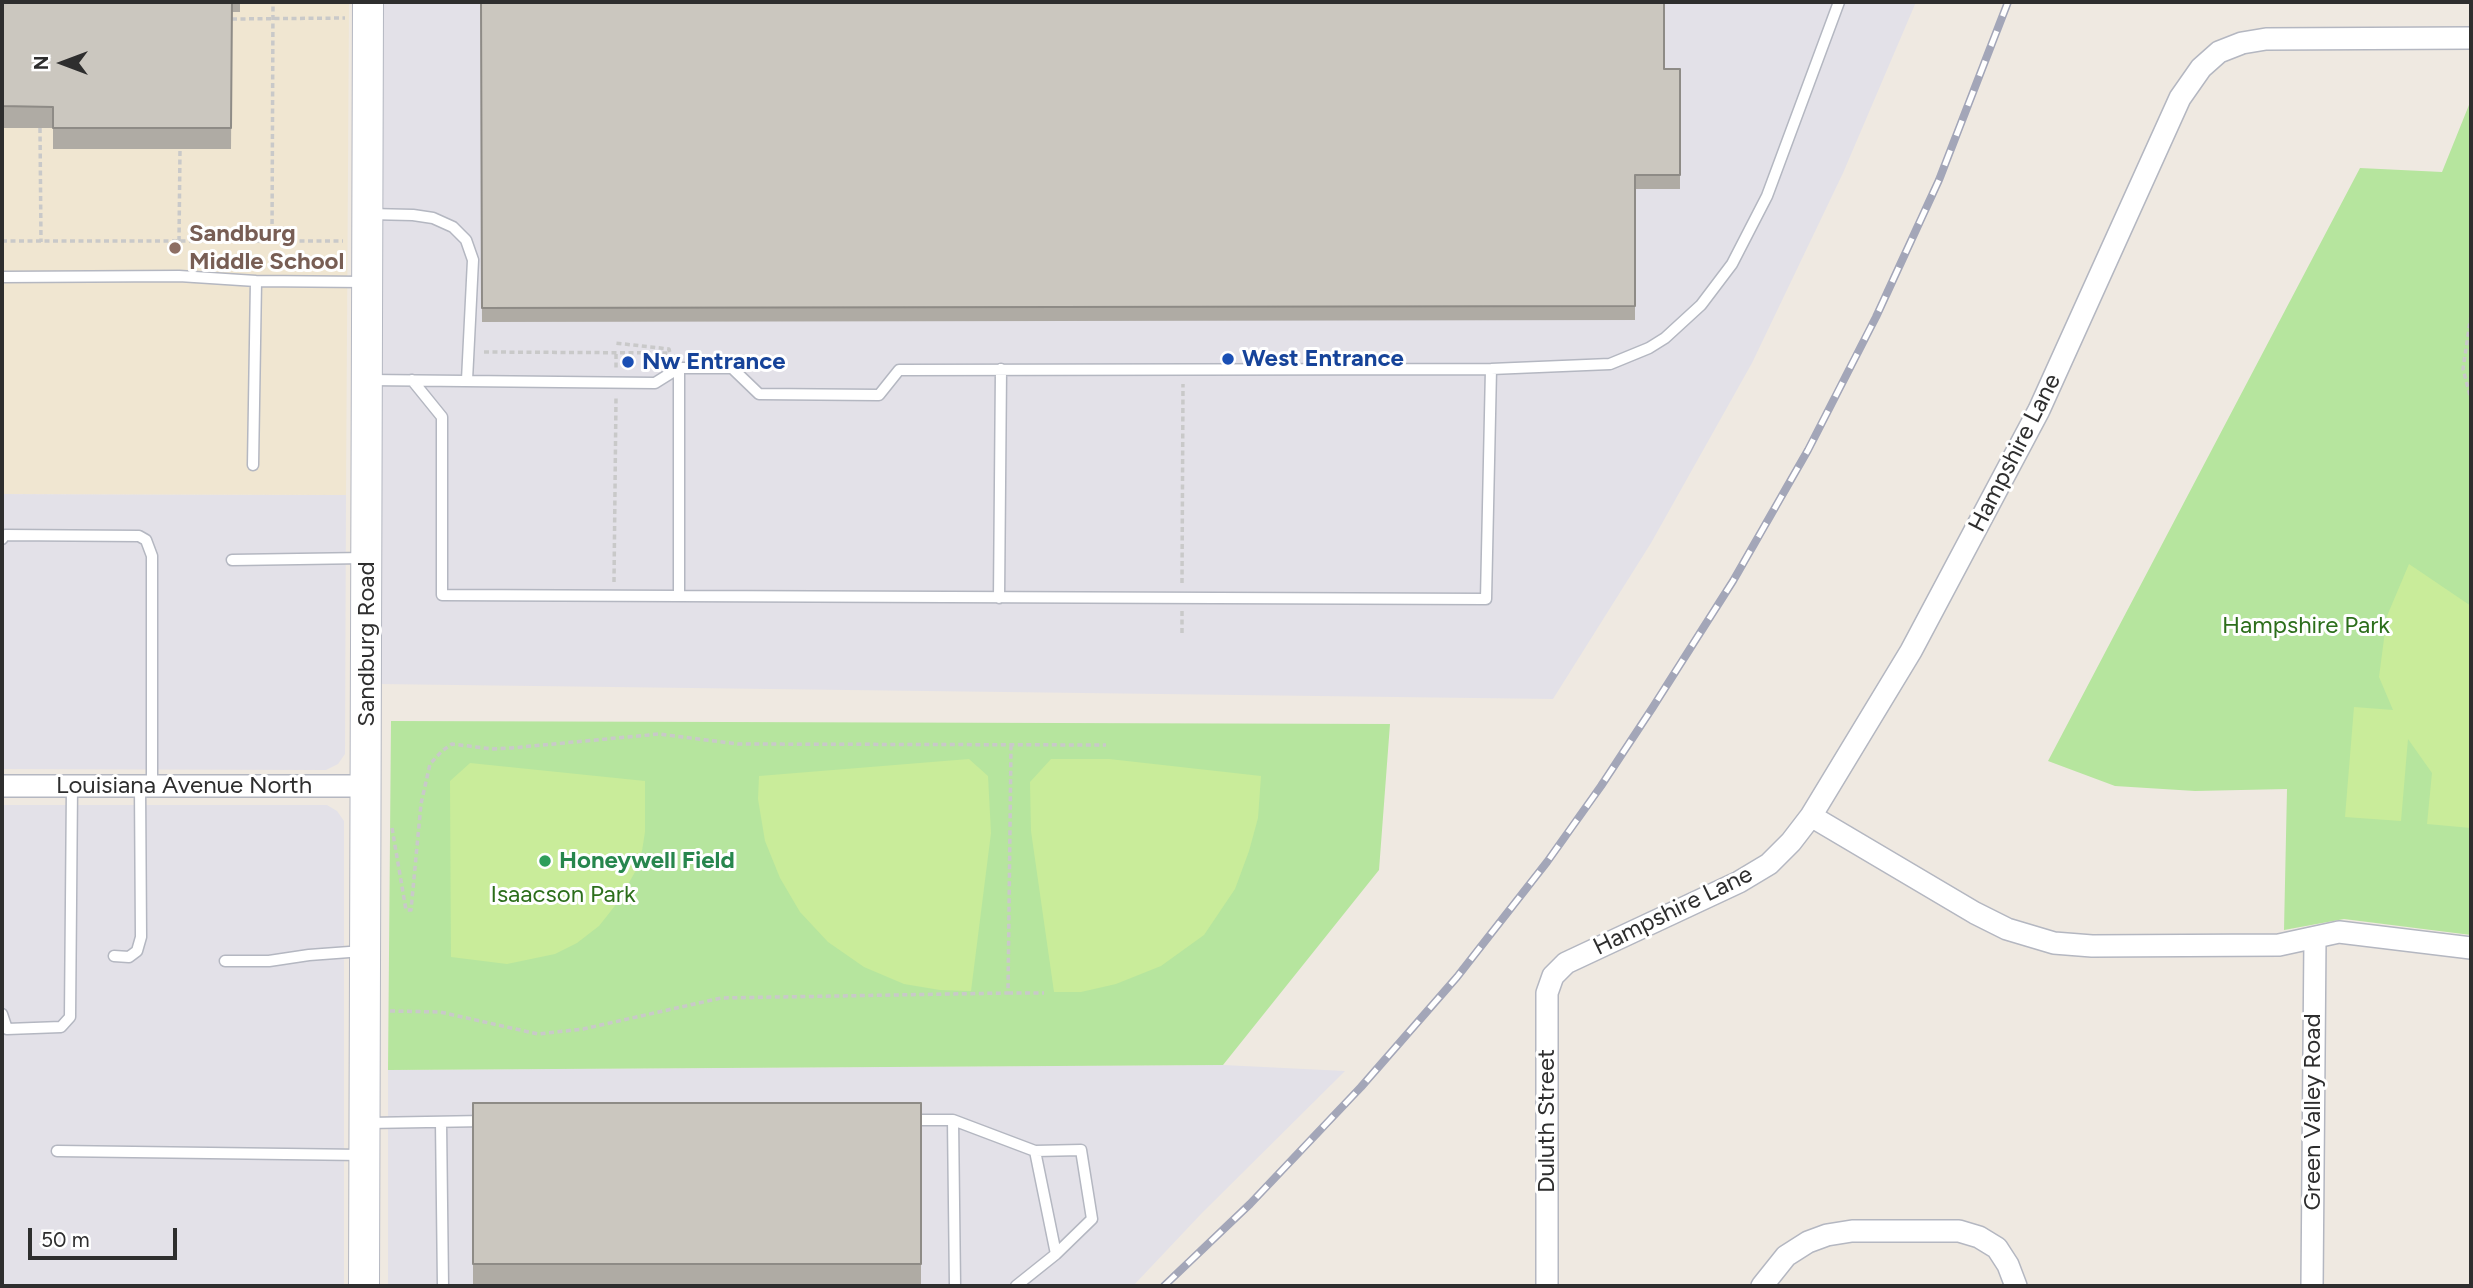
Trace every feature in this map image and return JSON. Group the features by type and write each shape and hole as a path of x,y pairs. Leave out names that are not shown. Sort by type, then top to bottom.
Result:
{"street":[{"name":"Sandburg Road","path":"364,1286 368,10"},
{"name":"Hampshire Lane","path":"1566,963 1740,882 1769,864 1811,816 1911,651 2039,411 2180,98 2201,68 2219,52 2242,43 2266,39 2471,38"},
{"name":"Louisiana Avenue North","path":"2,786 366,786"},
{"path":"1811,816 1975,913 2007,929 2054,943 2092,946 2279,945 2339,932 2471,948"},
{"name":"Green Valley Road","path":"2312,1286 2315,937"},
{"name":"Duluth Street","path":"1547,1286 1547,993 1553,976 1566,963"},
{"path":"1762,1286 1786,1256 1808,1242 1827,1235 1852,1231 1959,1231 1979,1237 1997,1248 2008,1265 2016,1286"}],"lane":[{"path":"367,380 656,383 679,369 732,368 759,394 879,395 899,370 1491,369 1610,364 1649,348 1665,338 1701,305 1732,264 1767,196 1839,2"},
{"path":"368,227 413,215 433,218 453,227 466,240 473,260 467,380"},
{"path":"2,276 179,276 256,281 368,282"},
{"path":"253,465 256,281"},
{"path":"679,369 679,596"},
{"path":"999,598 1001,369"},
{"path":"412,380 442,417 442,596 1486,599 1491,369"},
{"path":"2,539 5,535 139,536 146,540 152,556 141,937 137,951 129,957 114,956"},
{"path":"232,560 367,558"},
{"path":"2,1014 7,1029 61,1027 70,1017 72,786"},
{"path":"225,961 269,961 309,954 366,951"},
{"path":"901,1119 953,1120 1035,1151 1081,1150 1092,1219 1056,1254 1016,1286"},
{"path":"365,1124 493,1120"},
{"path":"953,1120 955,1286"},
{"path":"441,1122 443,1286"},
{"path":"57,1151 365,1156"},
{"path":"1035,1151 1056,1254"}],"path":[{"path":"272,241 273,2"},
{"path":"232,19 368,10"},
{"path":"40,128 41,242"},
{"path":"179,241 180,149"},
{"path":"2,241 272,241 368,227"},
{"path":"2471,316 2463,369 2471,399"},
{"path":"479,352 670,353 669,349 615,343"},
{"path":"614,584 616,354"},
{"path":"1182,634 1184,369"},
{"path":"392,828 406,910 411,910 421,804 430,764 452,744 511,748 659,734 738,744 1106,745"},
{"path":"1008,993 1011,745"},
{"path":"366,1010 440,1012 538,1034 583,1029 721,998 1044,993"}],"shaded area":[{"name":"Sandburg Middle School","path":"2,2 349,2 346,495 2,494"},
{"path":"383,2 1916,2 1843,173 1752,363 1651,543 1553,699 378,684"},
{"path":"2,494 346,495 345,754 338,764 326,770 2,769"},
{"path":"2,805 327,805 337,811 344,821 344,1286 2,1286"},
{"path":"1223,1065 1345,1071 1201,1214 1133,1286 388,1286 388,1070"}],"green space":[{"name":"Hampshire Park","path":"2471,100 2471,935 2344,919 2284,930 2287,789 2195,791 2115,786 2048,761 2360,168 2442,172"},
{"path":"2409,564 2471,606 2471,828 2427,824 2432,773 2408,739 2401,821 2345,817 2354,707 2393,710 2379,677 2387,616"},
{"name":"Isaacson Park","path":"391,721 1390,724 1379,870 1223,1065 388,1070"},
{"path":"969,759 988,776 991,833 971,991 940,990 904,984 864,967 828,942 800,912 780,878 765,841 758,799 759,776"},
{"path":"1051,759 1109,759 1261,776 1258,818 1249,851 1235,889 1204,935 1161,966 1116,984 1081,992 1054,992 1031,831 1030,782"},
{"name":"Honeywell Field","path":"470,763 645,781 645,832 635,872 618,902 599,926 577,943 555,954 507,964 451,957 450,781"}],"building":[{"name":"Sandburg Middle School","path":"2,2 232,2 231,128 53,128 53,107 2,106"},
{"path":"481,2 1664,2 1664,69 1680,69 1680,175 1635,175 1635,306 482,308"},
{"path":"473,1103 921,1103 921,1264 473,1264"}],"railway":[{"path":"1164,1286 1250,1204 1361,1087 1457,977 1547,862 1653,707 1733,581 1808,450 1876,317 1939,180 2008,2"}],"place":[{"name":"Sandburg Middle School","path":"175,248"},
{"name":"West Entrance","path":"1228,359"},
{"name":"Nw Entrance","path":"628,362"},
{"name":"Honeywell Field","path":"545,861"}]}
